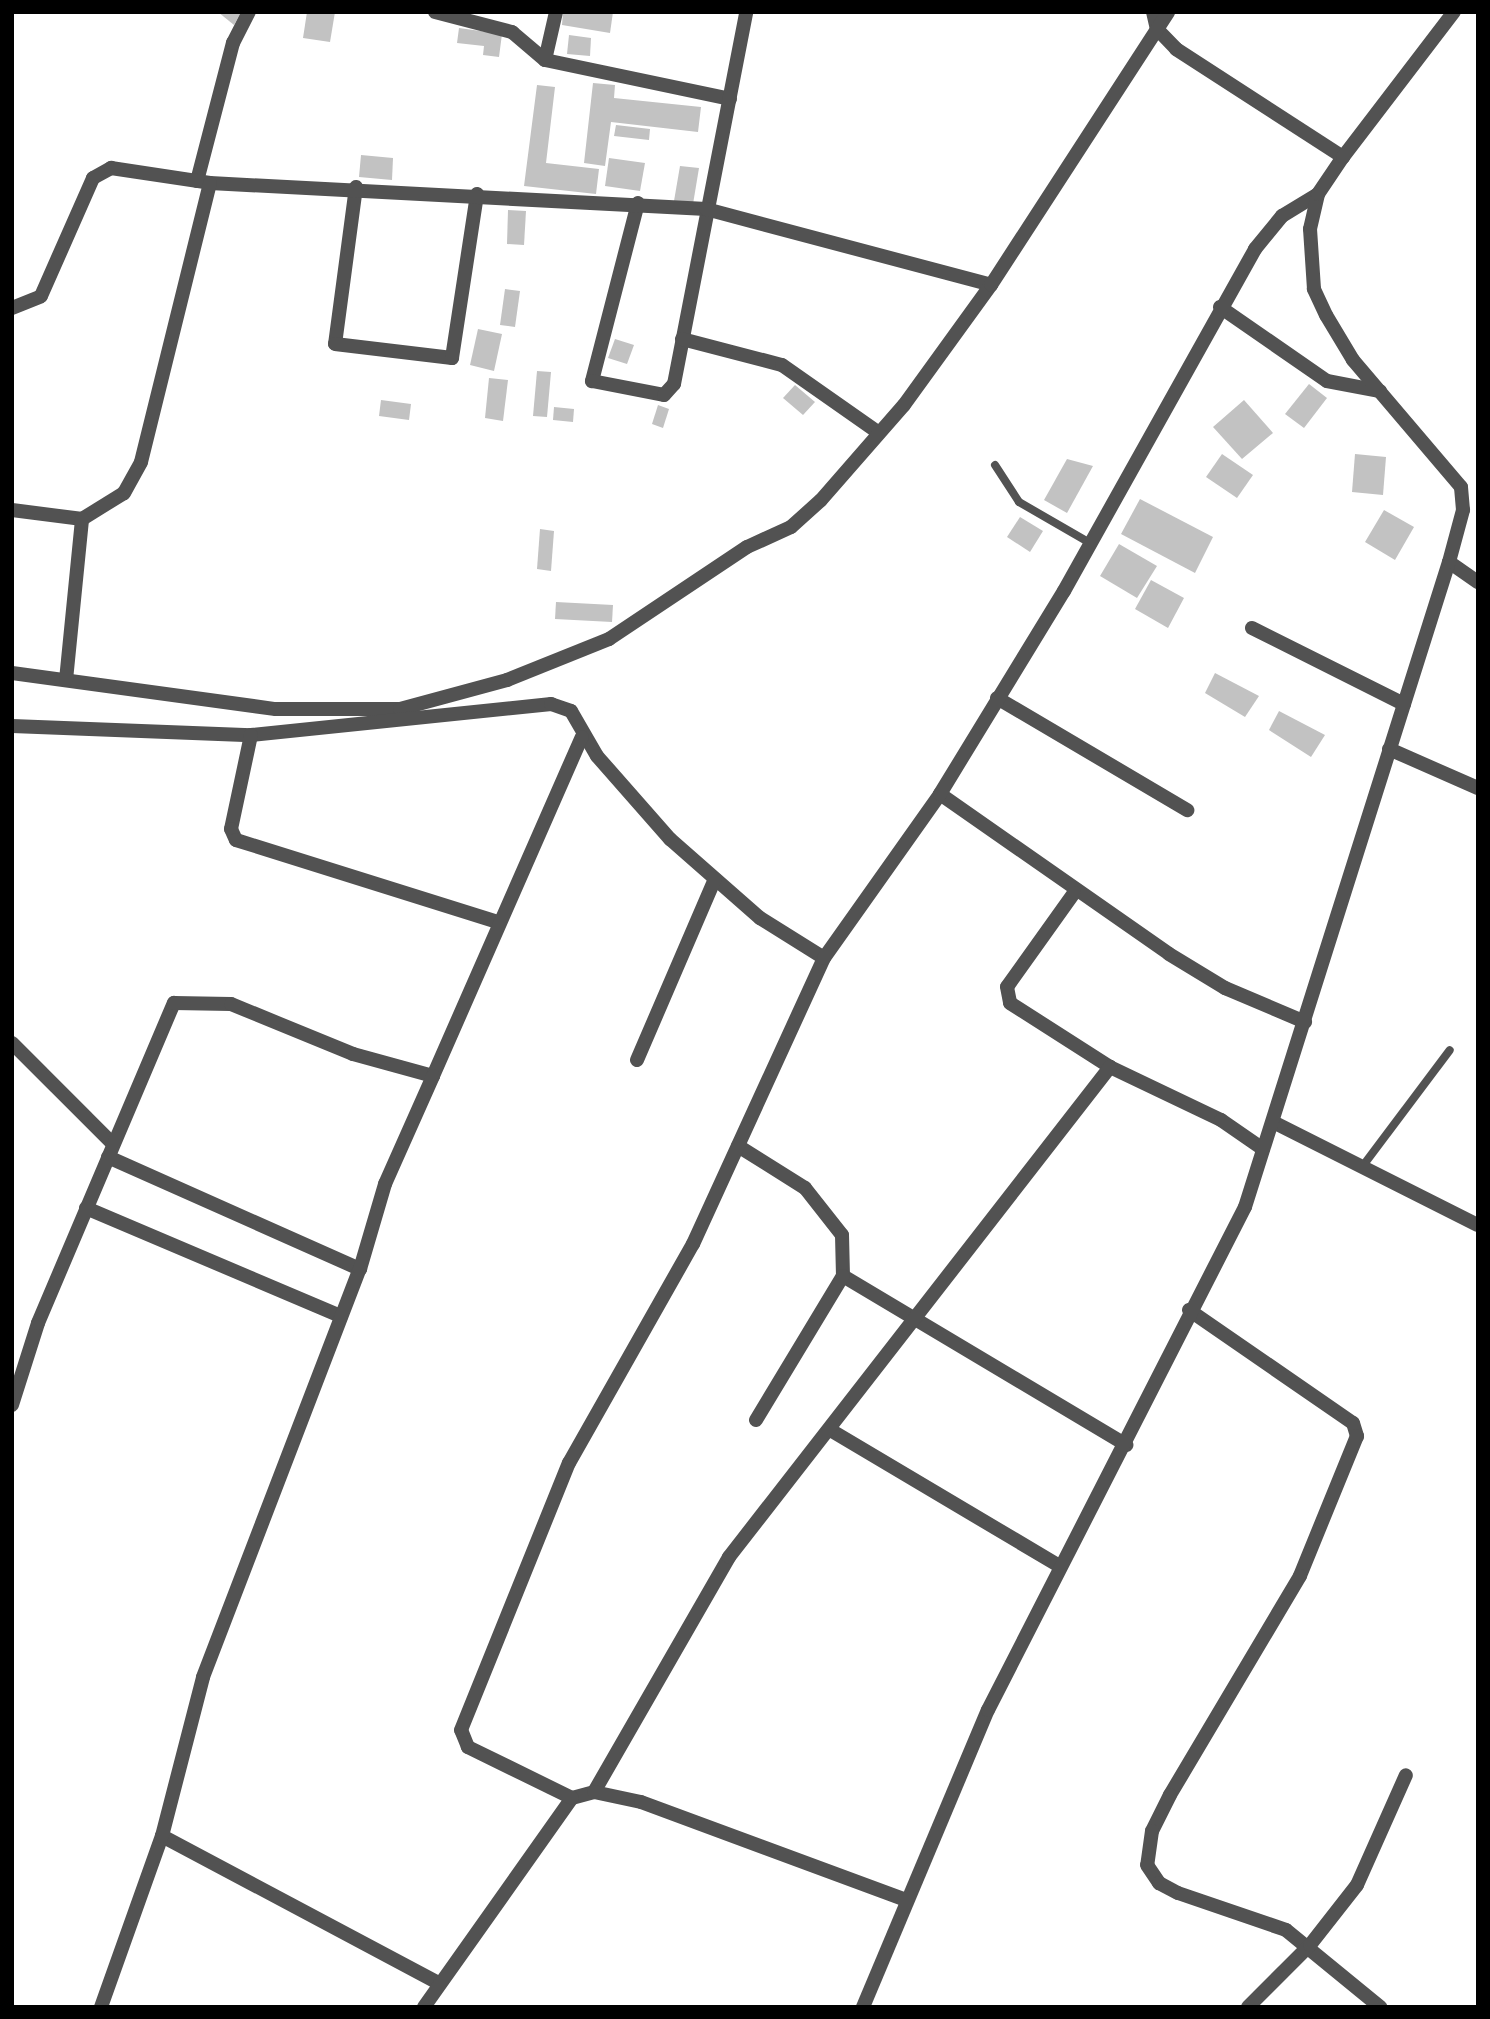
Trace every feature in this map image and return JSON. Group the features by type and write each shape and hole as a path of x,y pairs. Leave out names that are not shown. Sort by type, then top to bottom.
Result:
{"street":[{"path":"12,510 82,519 124,493 141,462 233,43 249,12"},
{"path":"435,12 498,26 545,60 730,99"},
{"path":"545,60 556,12"},
{"path":"638,203 592,381 671,391 746,12"},
{"path":"1153,12 1157,29 1185,55 1343,157"},
{"path":"12,673 321,712 400,709 507,680 609,639 747,547 791,527 879,433 991,285 1168,12"},
{"path":"867,2005 906,1900 1058,1565 1126,1445 1189,1310 1244,1207 1449,562 1463,510 1461,487 1353,360 1314,289 1310,229 1318,194 1343,157 1454,12"},
{"path":"12,308 41,296 100,171 204,182 356,187 706,209 991,285"},
{"path":"356,187 335,344 452,358 477,194"},
{"path":"572,1798 468,1747 461,1730 464,1716 569,1463 693,1244 824,958 940,794 1090,543 1220,307 1282,216 1318,194"},
{"path":"1220,307 1328,382 1380,391"},
{"path":"682,339 782,365 879,433"},
{"path":"66,680 82,519"},
{"path":"1449,562 1478,582"},
{"path":"1252,628 1404,705"},
{"path":"997,698 1187,810"},
{"path":"12,726 251,736 551,704 571,711 582,737 670,839 760,918 824,958"},
{"path":"251,736 231,829 236,840 498,922"},
{"path":"100,2007 162,1836 203,1677 359,1269 384,1184 582,737"},
{"path":"1390,749 1478,789"},
{"path":"940,794 1074,893 1225,988 1305,1021"},
{"path":"637,1060 715,879"},
{"path":"1074,893 1007,987 1010,1003 1110,1067 1221,1120 1263,1149"},
{"path":"12,1405 37,1323 111,1151 163,1019 174,1003 187,1000 231,1004 353,1054 433,1076"},
{"path":"12,1043 111,1151 359,1269"},
{"path":"594,1792 729,1557 832,1431 1110,1067"},
{"path":"1273,1122 1478,1225"},
{"path":"738,1146 805,1188 842,1235 843,1276 756,1420"},
{"path":"86,1208 341,1316"},
{"path":"843,1276 914,1324 1126,1445"},
{"path":"1189,1310 1353,1423 1357,1436 1300,1576 1170,1795 1152,1831 1147,1865 1159,1883 1178,1893 1242,1911 1310,1945 1380,2007"},
{"path":"832,1431 1058,1565"},
{"path":"1248,2007 1310,1945 1371,1864 1406,1775"},
{"path":"424,2007 438,1983 487,1925 572,1798 594,1792 641,1802 906,1900"},
{"path":"162,1836 438,1983"}],"lane":[{"path":"995,465 1019,502 1090,543"},
{"path":"1362,1167 1450,1050"}],"building":[{"path":"218,12 241,12 234,25"},
{"path":"307,12 335,12 330,42 303,38"},
{"path":"563,12 613,12 610,33 562,25"},
{"path":"459,28 502,34 499,57 483,55 484,46 457,43"},
{"path":"569,35 591,38 590,56 567,54"},
{"path":"593,83 615,85 614,98 701,107 698,132 611,122 605,166 584,163"},
{"path":"537,85 555,87 546,163 599,169 596,194 524,186"},
{"path":"616,125 650,129 649,140 614,136"},
{"path":"361,155 393,158 392,180 359,177"},
{"path":"609,158 645,163 640,191 605,186"},
{"path":"680,166 699,168 693,204 674,201"},
{"path":"508,210 526,211 524,245 507,244"},
{"path":"505,289 520,291 515,327 500,325"},
{"path":"478,329 502,334 494,371 470,365"},
{"path":"615,339 634,345 627,364 608,358"},
{"path":"537,371 551,372 547,417 533,416"},
{"path":"489,378 508,380 503,421 485,418"},
{"path":"1309,384 1327,398 1304,428 1285,414"},
{"path":"795,385 815,402 803,415 783,398"},
{"path":"381,400 411,404 409,420 379,416"},
{"path":"1244,400 1273,433 1242,459 1213,427"},
{"path":"658,405 669,409 663,428 652,424"},
{"path":"554,407 574,409 573,422 553,420"},
{"path":"1222,454 1253,475 1237,498 1206,477"},
{"path":"1355,454 1386,457 1383,495 1352,492"},
{"path":"1067,459 1093,466 1067,513 1044,500"},
{"path":"1140,499 1213,537 1195,573 1121,534"},
{"path":"1384,510 1414,527 1395,560 1365,542"},
{"path":"1020,517 1043,531 1030,552 1007,537"},
{"path":"540,529 554,531 551,571 537,569"},
{"path":"1119,544 1157,566 1137,598 1100,576"},
{"path":"1151,580 1184,598 1168,628 1135,609"},
{"path":"556,602 613,605 612,622 555,619"},
{"path":"1215,673 1259,696 1245,717 1205,693"},
{"path":"1279,711 1325,735 1311,757 1269,730"}]}
